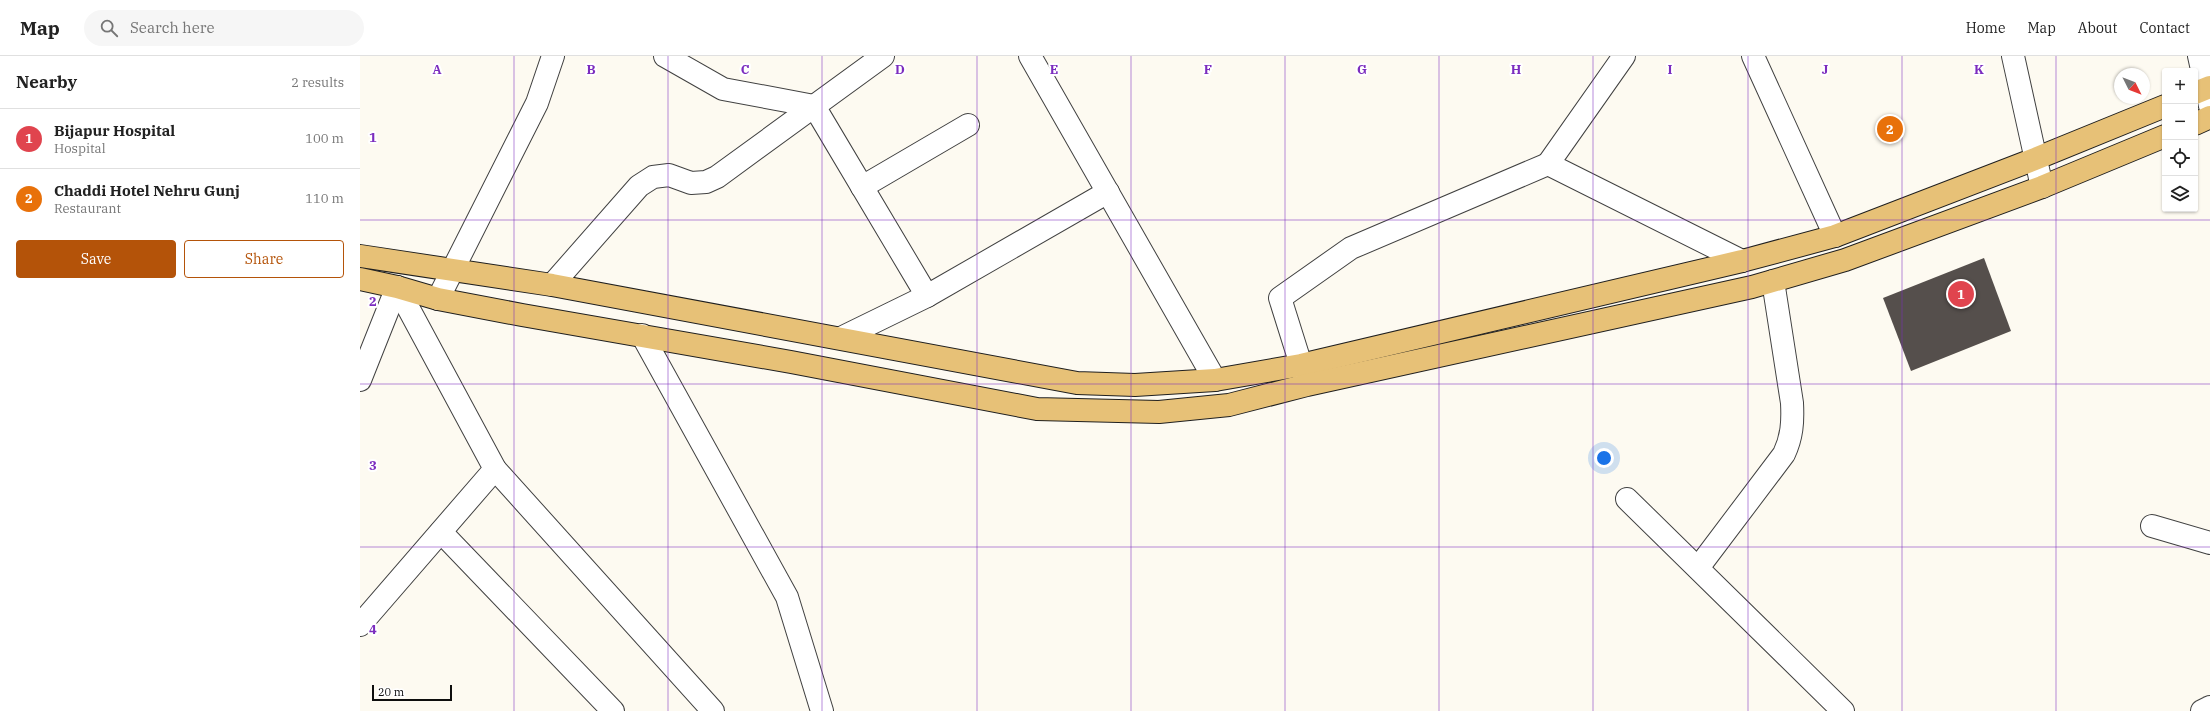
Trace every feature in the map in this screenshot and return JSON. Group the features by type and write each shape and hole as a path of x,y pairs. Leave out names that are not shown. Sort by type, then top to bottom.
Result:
{"main road":[{"path":"360,279 397,287 438,299 642,335 1037,410 1159,412 1229,405 1304,375 1742,262 1835,236 2035,159 2162,107"},
{"path":"2198,123 2210,117"},
{"path":"360,256 552,285 1077,383 1135,385 1304,375 1752,287 1845,260 2042,187 2162,137"}],"street":[{"path":"438,299 537,103 553,56"},
{"path":"665,56 723,89 814,106 926,296"},
{"path":"552,285 644,183 653,177 669,175 691,182 706,182 717,177 883,56"},
{"path":"1030,56 1215,380"},
{"path":"1304,375 1280,298 1351,248 1548,164 1624,56"},
{"path":"1752,56 1835,236"},
{"path":"2013,56 2042,187"},
{"path":"2199,56 2205,94"},
{"path":"862,187 968,125"},
{"path":"1548,164 1742,262"},
{"path":"841,338 926,296 1108,192"},
{"path":"1698,568 1778,463 1791,440 1793,421 1792,403 1773,281"},
{"path":"360,380 397,287"},
{"path":"397,287 495,469 708,710"},
{"path":"642,335 787,597 822,711"},
{"path":"360,625 495,469"},
{"path":"1628,499 1843,711"},
{"path":"2152,526 2210,543"},
{"path":"441,532 613,711"},
{"path":"2202,711 2210,707"}],"building":[{"path":"1984,258 2011,331 1911,371 1883,298"}],"place":[{"name":"Chaddi Hotel Nehru Gunj","path":"1890,129"},
{"name":"Bijapur Hospital","path":"1961,294"}]}
